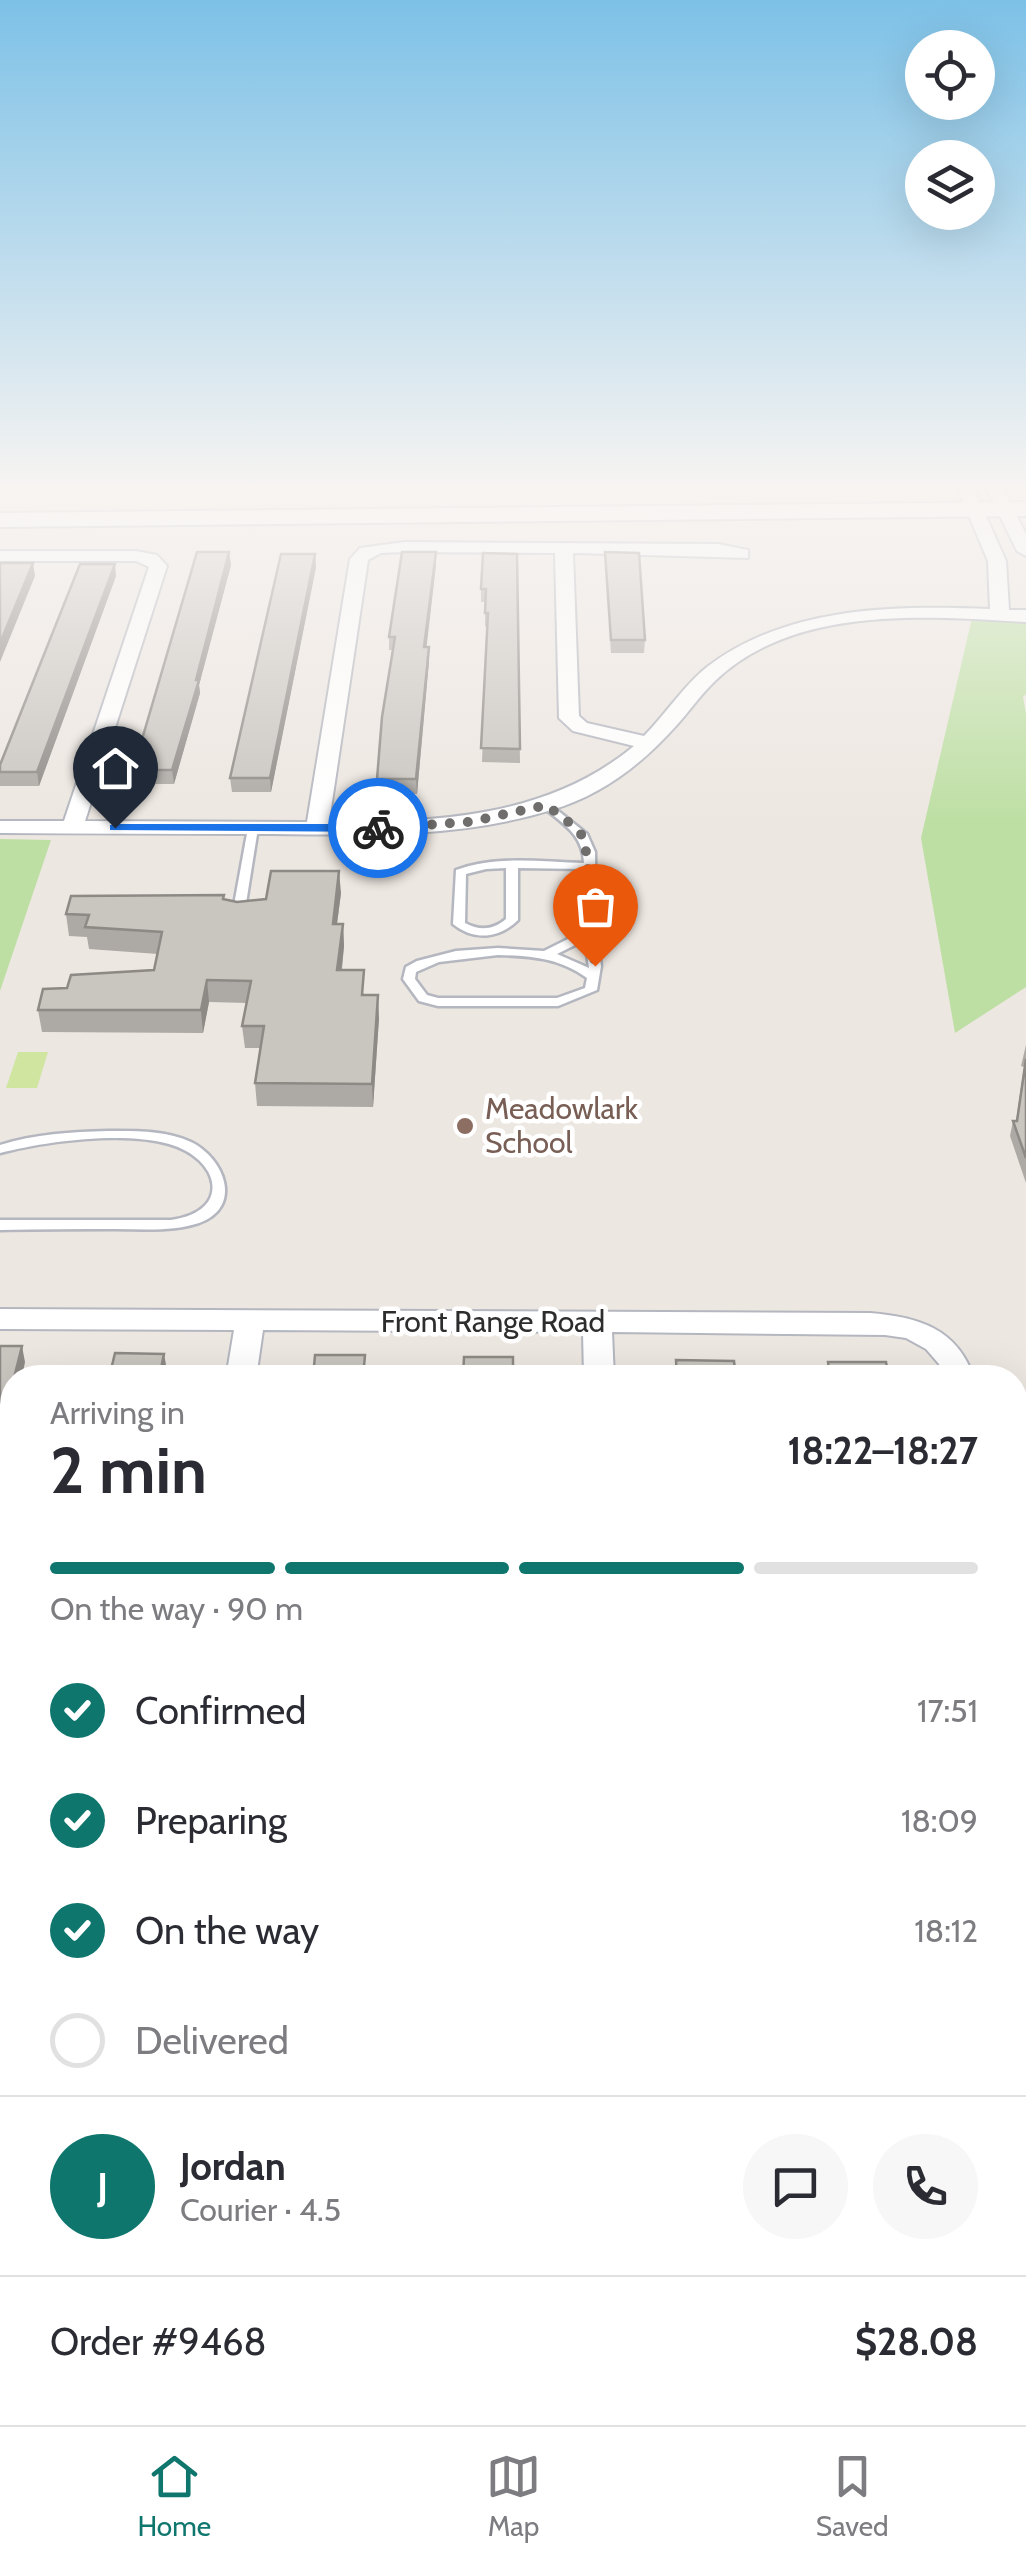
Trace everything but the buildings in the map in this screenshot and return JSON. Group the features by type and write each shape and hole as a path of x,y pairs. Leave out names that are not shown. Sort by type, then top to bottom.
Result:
{"street":[{"path":"72,828 147,598"},
{"path":"318,828 354,598"},
{"path":"565,598 569,718 580,727 648,743"},
{"path":"999,598 1000,615"},
{"path":"0,827 400,828 469,822 547,805 587,790 648,743 710,674 735,655 776,636 871,615 1026,616"},
{"name":"Front Range Road","path":"0,1318 870,1323 914,1327 946,1348 953,1365"},
{"path":"243,1365 250,1321"},
{"path":"598,1322 599,1365"}],"lane":[{"path":"547,805 582,836 589,852 590,933 595,966 591,990 558,1002 438,1002 423,998 409,979 410,970 434,956 546,954 577,965 592,976"},
{"path":"238,916 253,828"},
{"path":"512,867 512,920 503,930 486,933 459,924 460,872 469,867 587,866"},
{"path":"546,954 590,933"},
{"path":"0,1149 42,1138 170,1139 200,1152 215,1168 221,1183 220,1200 207,1213 177,1224 0,1225"}],"green space":[{"path":"972,618 1026,621 1026,987 955,1033 921,838"},
{"path":"0,839 51,840 0,991"},
{"path":"18,1052 48,1052 37,1088 6,1088"}],"way so far":[{"path":"378,828 469,822 547,805 582,836 589,852 590,933 595,966"}],"place":[{"name":"Meadowlark School","path":"465,1126"}],"route":[{"path":"115,828 378,828"}]}
